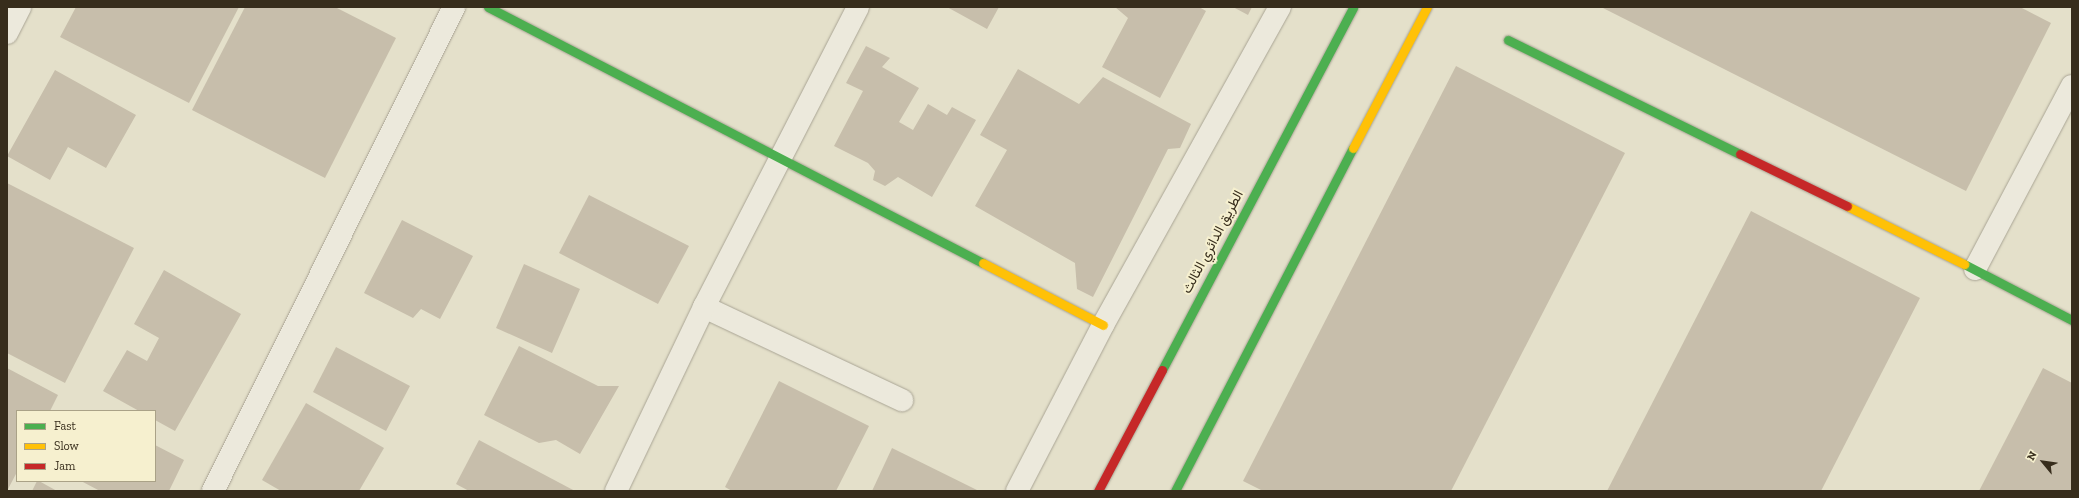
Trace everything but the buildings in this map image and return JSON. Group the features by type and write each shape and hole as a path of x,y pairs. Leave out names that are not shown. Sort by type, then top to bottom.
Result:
{"main road":[{"path":"488,7 779,159 1103,325"},
{"name":"الطريق الدائري الثالث","path":"1098,491 1354,7"},
{"path":"1175,491 1427,7"},
{"path":"1508,40 1975,269 2072,320"}],"street":[{"path":"7,33 20,7"},
{"path":"213,491 454,7"},
{"path":"616,491 704,306 858,7"},
{"path":"1017,491 1103,325 1280,7"},
{"path":"1975,269 2072,86"},
{"path":"704,306 902,400"}],"traffic: fast":[{"path":"488,7 983,263"},
{"path":"1162,370 1353,7"},
{"path":"1508,40 1740,154"},
{"path":"1175,491 1353,148"},
{"path":"1964,264 2072,320"}],"traffic: slow":[{"path":"1353,148 1427,7"},
{"path":"1847,206 1964,264"},
{"path":"983,263 1103,325"}],"traffic: jam":[{"path":"1740,154 1847,206"},
{"path":"1098,491 1162,370"}]}
